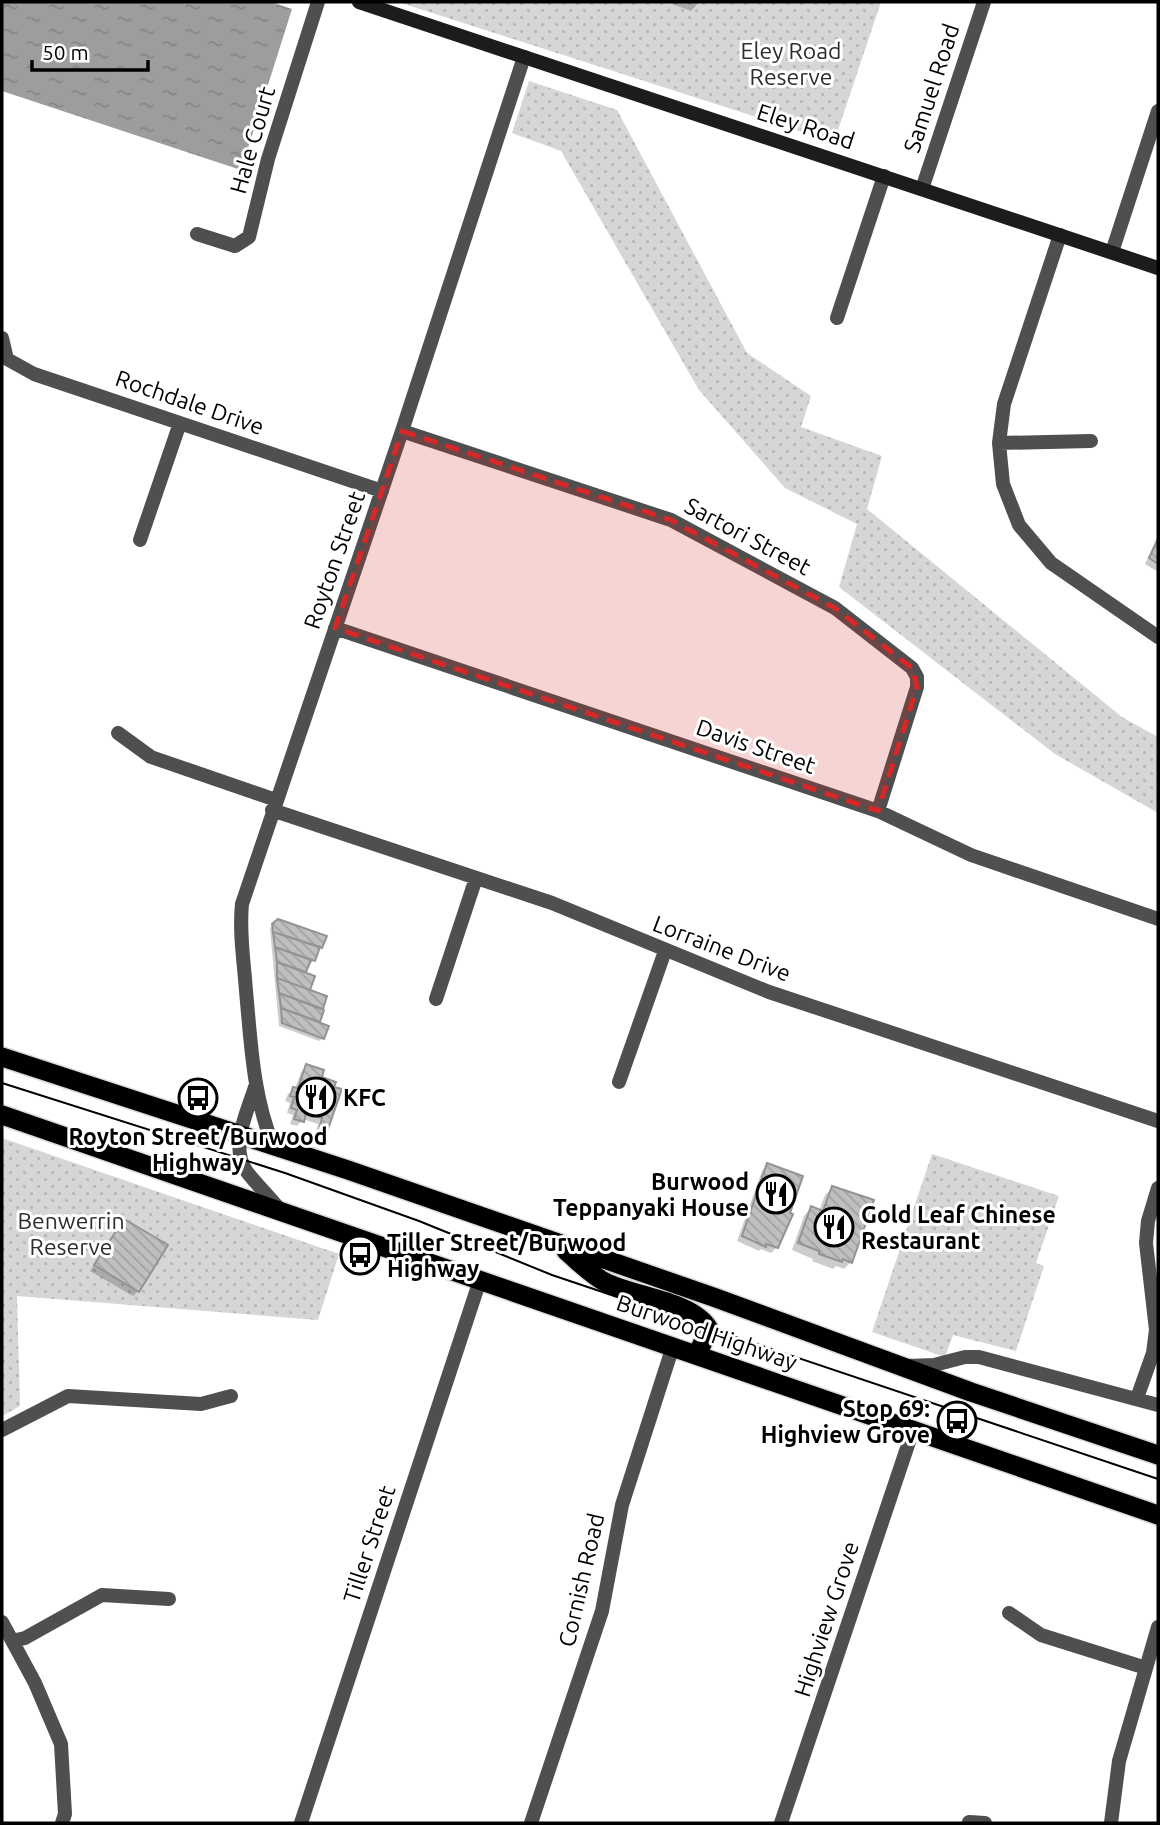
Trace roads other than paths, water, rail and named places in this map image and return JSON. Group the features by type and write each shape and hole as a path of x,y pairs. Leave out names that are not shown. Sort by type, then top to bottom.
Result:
{"highway":[{"name":"Burwood Highway","path":"2,1057 274,1145 1158,1455"},
{"name":"Burwood Highway","path":"2,1115 1158,1515"},
{"path":"557,1243 604,1282 701,1318 709,1329 697,1354"}],"main road":[{"name":"Eley Road","path":"359,2 1158,268"}],"street":[{"name":"Hale Court","path":"197,234 235,246 249,237 268,159 318,2"},
{"name":"Samuel Road","path":"922,188 984,2"},
{"name":"Royton Street","path":"274,1145 264,1121 255,1086 241,916 246,890 382,491 524,57"},
{"path":"1112,252 1158,111"},
{"path":"837,318 884,176"},
{"path":"1060,235 1004,404 999,443 1003,484 1019,525 1051,563 1158,637"},
{"name":"Rochdale Drive","path":"2,338 7,359 34,374 382,491"},
{"path":"140,540 180,423"},
{"name":"Sartori Street","path":"402,430 671,520 835,608 912,668 917,677 917,687 878,811"},
{"path":"999,443 1091,441"},
{"name":"Davis Street","path":"335,628 878,811 971,855 1158,919"},
{"name":"Lorraine Drive","path":"118,733 151,757 274,805 552,903 769,992 1158,1121"},
{"path":"436,999 476,877"},
{"path":"619,1082 665,951"},
{"name":"Royton Street","path":"255,1086 239,1134 241,1159 246,1170 280,1210"},
{"path":"1138,1398 1153,1353 1156,1330 1146,1244 1148,1220 1158,1188"},
{"name":"Tiller Street","path":"300,1823 480,1280"},
{"name":"Cornish Road","path":"531,1823 602,1611 622,1505 673,1346"},
{"name":"Burwood Highway","path":"899,1366 934,1365 965,1357 979,1357 1158,1405"},
{"path":"2,1430 68,1396 201,1404 231,1396"},
{"name":"Highview Grove","path":"782,1823 913,1430"},
{"path":"12,1641 25,1638 102,1595 169,1598"},
{"path":"1009,1613 1041,1634 1146,1668"},
{"path":"2,1622 35,1683 61,1744 65,1814 62,1823"},
{"path":"1111,1823 1119,1761 1158,1628"},
{"path":"969,1822 985,1823"}],"water":[{"path":"2,2 271,2 292,9 241,170 2,91"}],"tram line":[{"path":"2,1083 285,1173 419,1221 552,1275 1158,1479"}],"place":[{"name":"KFC","path":"316,1097"},
{"name":"Royton Street/Burwood Highway","path":"198,1098"},
{"name":"Burwood Teppanyaki House","path":"776,1194"},
{"name":"Gold Leaf Chinese Restaurant","path":"834,1227"},
{"name":"Tiller Street/Burwood Highway","path":"360,1255"},
{"name":"Stop 69: Highview Grove","path":"957,1421"}],"park label":[{"name":"Eley Road Reserve","path":"791,63"},
{"name":"Benwerrin Reserve","path":"71,1233"}]}
